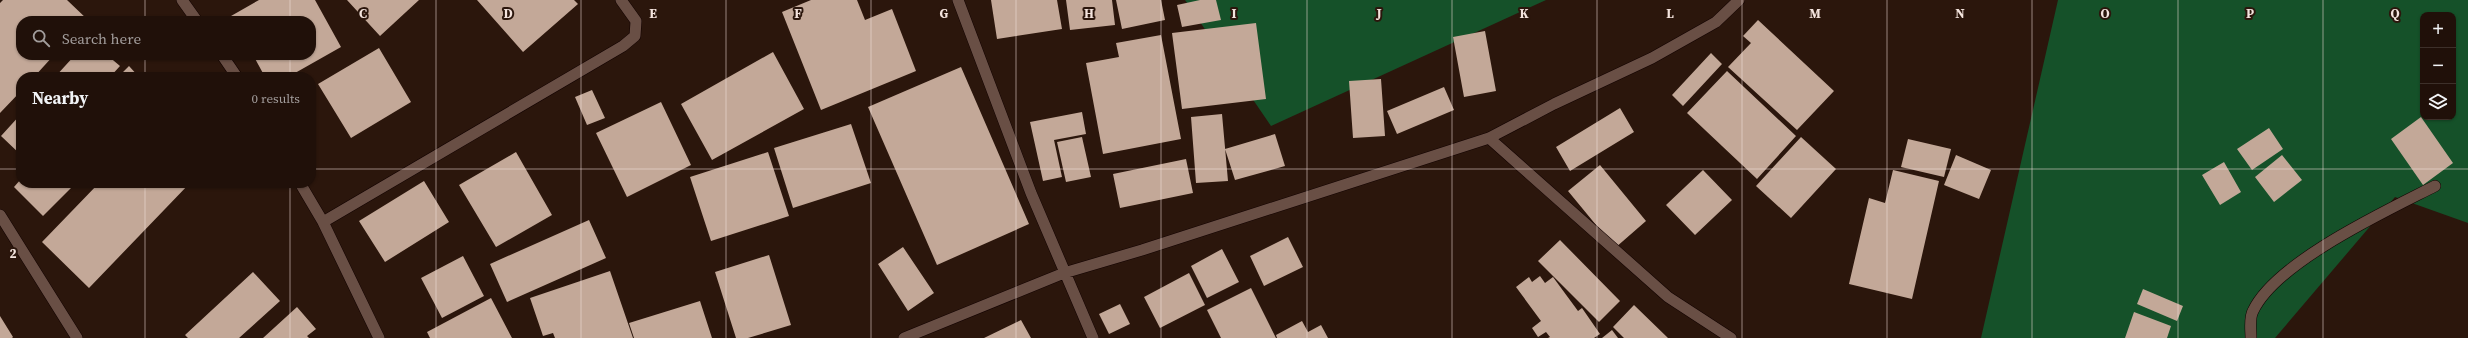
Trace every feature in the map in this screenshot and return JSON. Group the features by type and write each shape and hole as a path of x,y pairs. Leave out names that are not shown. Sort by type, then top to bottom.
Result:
{"street":[{"path":"182,0 193,16"},
{"path":"323,222 623,46 635,36 636,21 621,0"},
{"path":"958,0 1031,193 1093,338"},
{"path":"904,338 1064,273 1150,248 1489,138 1554,104 1652,58 1716,22 1739,0"},
{"path":"225,60 234,72"},
{"path":"1489,138 1668,297 1730,338"},
{"path":"2250,338 2252,312 2275,280 2356,226 2435,186"},
{"path":"303,188 323,222 379,338"},
{"path":"0,215 77,338"}],"green space":[{"path":"1185,0 1546,0 1271,126"},
{"path":"2058,0 2468,0 2468,223 2395,197 2275,338 1981,338"}],"building":[{"path":"3,0 67,0 84,16 16,16 16,60 49,60 39,72 16,72 16,96 0,113 0,3"},
{"path":"259,0 315,0 341,47 297,72 262,72 256,60 316,60 316,16 231,16"},
{"path":"347,0 419,0 380,36"},
{"path":"477,0 574,0 578,4 523,52"},
{"path":"811,0 857,0 865,20 892,9 916,71 821,110 782,12"},
{"path":"991,0 1057,0 1062,29 997,39"},
{"path":"1066,0 1112,0 1115,25 1070,30"},
{"path":"1116,0 1161,0 1165,20 1122,29"},
{"path":"1200,0 1216,0 1221,20 1182,27 1177,5"},
{"path":"1758,20 1834,91 1797,130 1728,67 1751,43 1743,36"},
{"path":"1256,23 1266,99 1182,109 1172,33"},
{"path":"1485,31 1496,91 1464,97 1453,37"},
{"path":"1161,35 1181,139 1103,154 1086,63 1119,57 1116,43"},
{"path":"379,48 411,102 351,138 318,84"},
{"path":"773,52 804,109 712,160 681,104"},
{"path":"1711,53 1722,64 1683,106 1672,95"},
{"path":"70,60 113,60 120,66 115,72 60,72"},
{"path":"129,66 134,72 123,72"},
{"path":"961,67 1029,224 937,265 868,107"},
{"path":"1727,71 1796,136 1757,179 1687,113"},
{"path":"1381,79 1385,136 1353,138 1349,81"},
{"path":"1444,87 1454,110 1397,134 1387,111"},
{"path":"592,90 605,118 587,125 575,97"},
{"path":"661,102 691,165 627,197 596,133"},
{"path":"1620,108 1634,132 1570,171 1556,147"},
{"path":"1082,112 1086,134 1054,140 1062,177 1043,181 1030,122"},
{"path":"1222,114 1228,181 1196,183 1191,117"},
{"path":"2420,118 2420,120 2423,120 2453,163 2423,185 2391,139"},
{"path":"16,120 16,150 1,136"},
{"path":"851,124 871,183 793,208 774,148"},
{"path":"2269,128 2283,149 2252,170 2237,149"},
{"path":"1275,134 1285,166 1235,180 1225,149"},
{"path":"1082,137 1091,177 1066,182 1057,142"},
{"path":"1801,137 1836,169 1791,218 1756,186"},
{"path":"1908,139 1951,149 1944,177 1901,167"},
{"path":"516,152 552,215 496,247 459,185"},
{"path":"768,152 789,216 711,241 690,177"},
{"path":"1956,155 1991,170 1979,199 1944,185"},
{"path":"2282,155 2302,180 2274,202 2255,177"},
{"path":"1186,159 1193,193 1120,208 1113,174"},
{"path":"2224,162 2241,192 2220,205 2202,175"},
{"path":"1600,165 1646,221 1615,248 1568,191"},
{"path":"1703,170 1732,200 1695,235 1666,205"},
{"path":"1893,170 1939,181 1912,299 1849,284 1869,198 1885,203"},
{"path":"424,181 449,222 385,262 359,221"},
{"path":"16,185 16,188 71,188 43,216 14,187"},
{"path":"94,188 185,188 89,288 42,242"},
{"path":"589,220 606,258 507,302 490,264"},
{"path":"1288,237 1303,267 1264,286 1250,256"},
{"path":"1560,240 1620,301 1599,322 1538,261"},
{"path":"903,247 934,293 908,311 878,264"},
{"path":"1222,249 1239,282 1207,298 1191,266"},
{"path":"769,255 791,325 748,338 736,338 715,272"},
{"path":"463,256 484,296 442,318 421,278"},
{"path":"610,271 633,338 555,338 553,333 543,336 530,298"},
{"path":"253,272 280,301 239,338 188,338 185,335"},
{"path":"1189,273 1205,305 1160,328 1144,297"},
{"path":"1540,276 1545,283 1553,277 1578,311 1582,308 1600,334 1594,338 1548,338 1550,337 1546,332 1538,337 1532,328 1541,321 1516,287 1529,277 1532,282"},
{"path":"1251,288 1276,338 1221,338 1207,310"},
{"path":"2143,289 2183,306 2177,321 2137,304"},
{"path":"491,298 512,338 430,338 427,332"},
{"path":"700,301 712,338 634,338 629,323"},
{"path":"1120,304 1130,324 1109,334 1099,314"},
{"path":"1634,305 1668,338 1624,338 1613,327"},
{"path":"297,307 316,329 307,336 309,338 263,338"},
{"path":"2134,312 2171,326 2167,338 2125,338"},
{"path":"0,316 13,337 12,338 0,338"},
{"path":"1021,320 1031,338 984,338"},
{"path":"1302,321 1308,332 1321,325 1328,338 1277,338 1276,335"},
{"path":"1612,330 1618,338 1602,338"}]}
